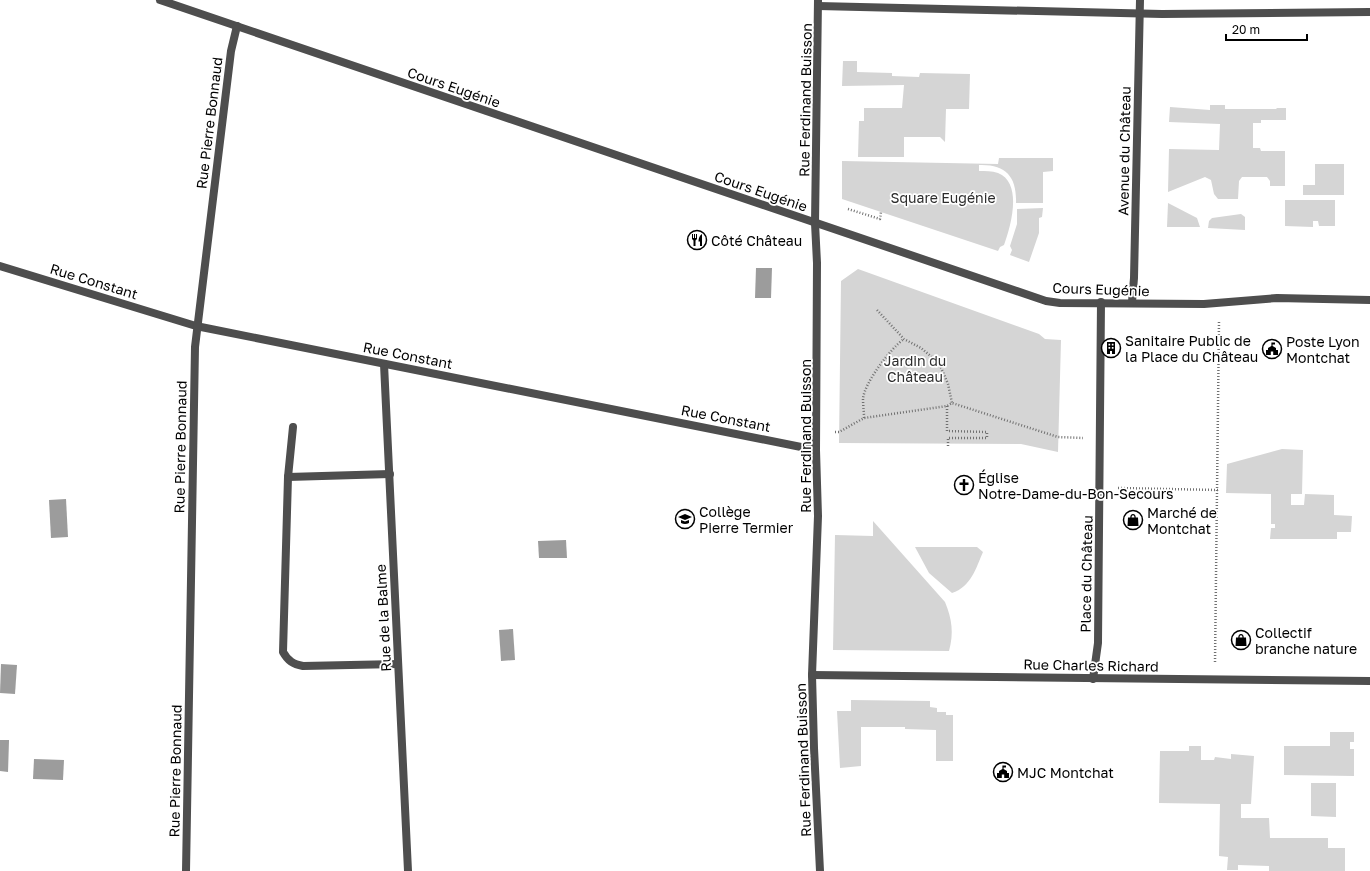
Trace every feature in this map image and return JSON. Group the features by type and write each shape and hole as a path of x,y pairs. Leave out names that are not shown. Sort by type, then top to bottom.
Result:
{"street":[{"name":"Cours Eugénie","path":"160,0 1046,301 1060,303 1219,303 1277,298 1370,300"},
{"name":"Avenue du Château","path":"1132,302 1134,278 1140,0"},
{"path":"818,3 1140,14 1370,12"},
{"name":"Rue Ferdinand Buisson","path":"818,3 815,223 817,278 816,450 818,516 812,675 820,871"},
{"name":"Rue Pierre Bonnaud","path":"186,871 196,326 231,51 237,26"},
{"name":"Rue Constant","path":"0,266 196,326 816,450"},
{"name":"Place du Château","path":"1093,679 1098,643 1101,488 1101,302"},
{"name":"Rue de la Balme","path":"384,364 408,871"},
{"path":"293,428 288,477 283,652 287,659 294,664 303,666 398,664"},
{"path":"288,477 390,474"},
{"name":"Rue Charles Richard","path":"812,675 960,675 1093,679 1370,681"}],"path":[{"path":"848,209 880,219 882,212"},
{"path":"1215,680 1219,303"},
{"path":"877,310 904,339 921,348 939,363 948,384 952,403"},
{"path":"864,418 863,397 875,373 895,346 904,339"},
{"path":"839,432 864,418 947,406 952,403 1058,436 1101,439"},
{"path":"947,406 947,431 987,432 987,438 948,438 948,447"},
{"path":"1101,488 1218,490"}],"green space":[{"path":"843,61 857,61 857,72 892,73 892,76 919,77 920,73 970,74 969,109 946,109 945,142 940,137 904,137 904,157 858,157 859,121 864,121 864,108 902,108 904,85 842,86"},
{"path":"1210,105 1225,105 1225,109 1286,108 1286,120 1261,120 1261,123 1253,123 1253,148 1260,148 1261,151 1285,151 1285,186 1270,186 1270,181 1267,177 1242,177 1239,181 1238,199 1218,199 1214,194 1211,180 1205,177 1168,192 1169,149 1219,150 1220,124 1169,122 1170,107 1210,110"},
{"name":"Square Eugénie","path":"999,158 1053,158 1053,171 1043,172 1043,203 1016,203 1014,186 1012,179 1008,174 996,167 979,165 979,171 996,172 1006,178 1013,195 1010,227 1004,245 1000,247 998,251 842,199 842,161 998,164"},
{"path":"1315,164 1344,164 1344,195 1303,195 1303,185 1315,185"},
{"path":"1285,200 1335,200 1335,226 1319,226 1318,221 1313,221 1313,227 1285,226"},
{"path":"1168,203 1197,218 1200,227 1167,227"},
{"path":"1043,208 1042,217 1039,218 1039,233 1029,262 1010,255 1012,250 1010,246 1017,224 1017,209"},
{"path":"1241,214 1245,217 1245,230 1208,228 1209,221 1212,218"},
{"name":"Jardin du Château","path":"858,269 1039,334 1045,339 1061,340 1058,452 1021,444 839,443 841,281"},
{"path":"1282,449 1303,450 1302,494 1291,494 1291,505 1304,505 1305,494 1334,495 1334,515 1352,516 1351,532 1337,532 1337,539 1270,539 1271,528 1275,528 1275,524 1271,524 1271,494 1226,493 1227,464"},
{"path":"873,521 945,602 952,626 949,651 833,650 835,535 873,536"},
{"path":"915,547 977,547 983,552 968,582 952,593 929,573"},
{"path":"851,700 930,701 930,707 937,708 937,712 946,712 946,715 953,715 953,761 936,761 936,730 905,729 905,727 861,727 861,766 840,768 837,711 851,711"},
{"path":"1330,732 1354,732 1354,742 1350,742 1350,749 1354,749 1354,776 1284,775 1284,746 1330,746"},
{"path":"1189,746 1201,746 1201,760 1214,760 1215,757 1231,759 1231,754 1254,756 1251,804 1241,804 1241,818 1269,818 1270,838 1328,838 1328,848 1345,848 1345,871 1269,871 1269,866 1238,865 1238,870 1227,870 1228,857 1219,856 1220,804 1159,803 1160,751 1189,751"},
{"path":"1311,783 1336,783 1336,817 1311,816"}],"shaded area":[{"path":"756,268 772,268 771,298 755,298"},
{"path":"66,499 68,537 51,538 49,500"},
{"path":"566,540 567,558 539,558 538,541"},
{"path":"513,629 515,660 501,661 499,630"},
{"path":"1,664 17,665 15,694 0,693"},
{"path":"0,740 9,740 8,772 0,771"},
{"path":"34,759 64,760 63,780 33,779"}],"place":[{"name":"Côté Château","path":"697,240"},
{"name":"Sanitaire Public de la Place du Château","path":"1111,348"},
{"name":"Poste Lyon Montchat","path":"1272,349"},
{"name":"Église Notre-Dame-du-Bon-Secours","path":"964,485"},
{"name":"Collège Pierre Termier","path":"685,519"},
{"name":"Marché de Montchat","path":"1133,520"},
{"name":"Collectif branche nature","path":"1241,640"},
{"name":"MJC Montchat","path":"1003,772"}]}
